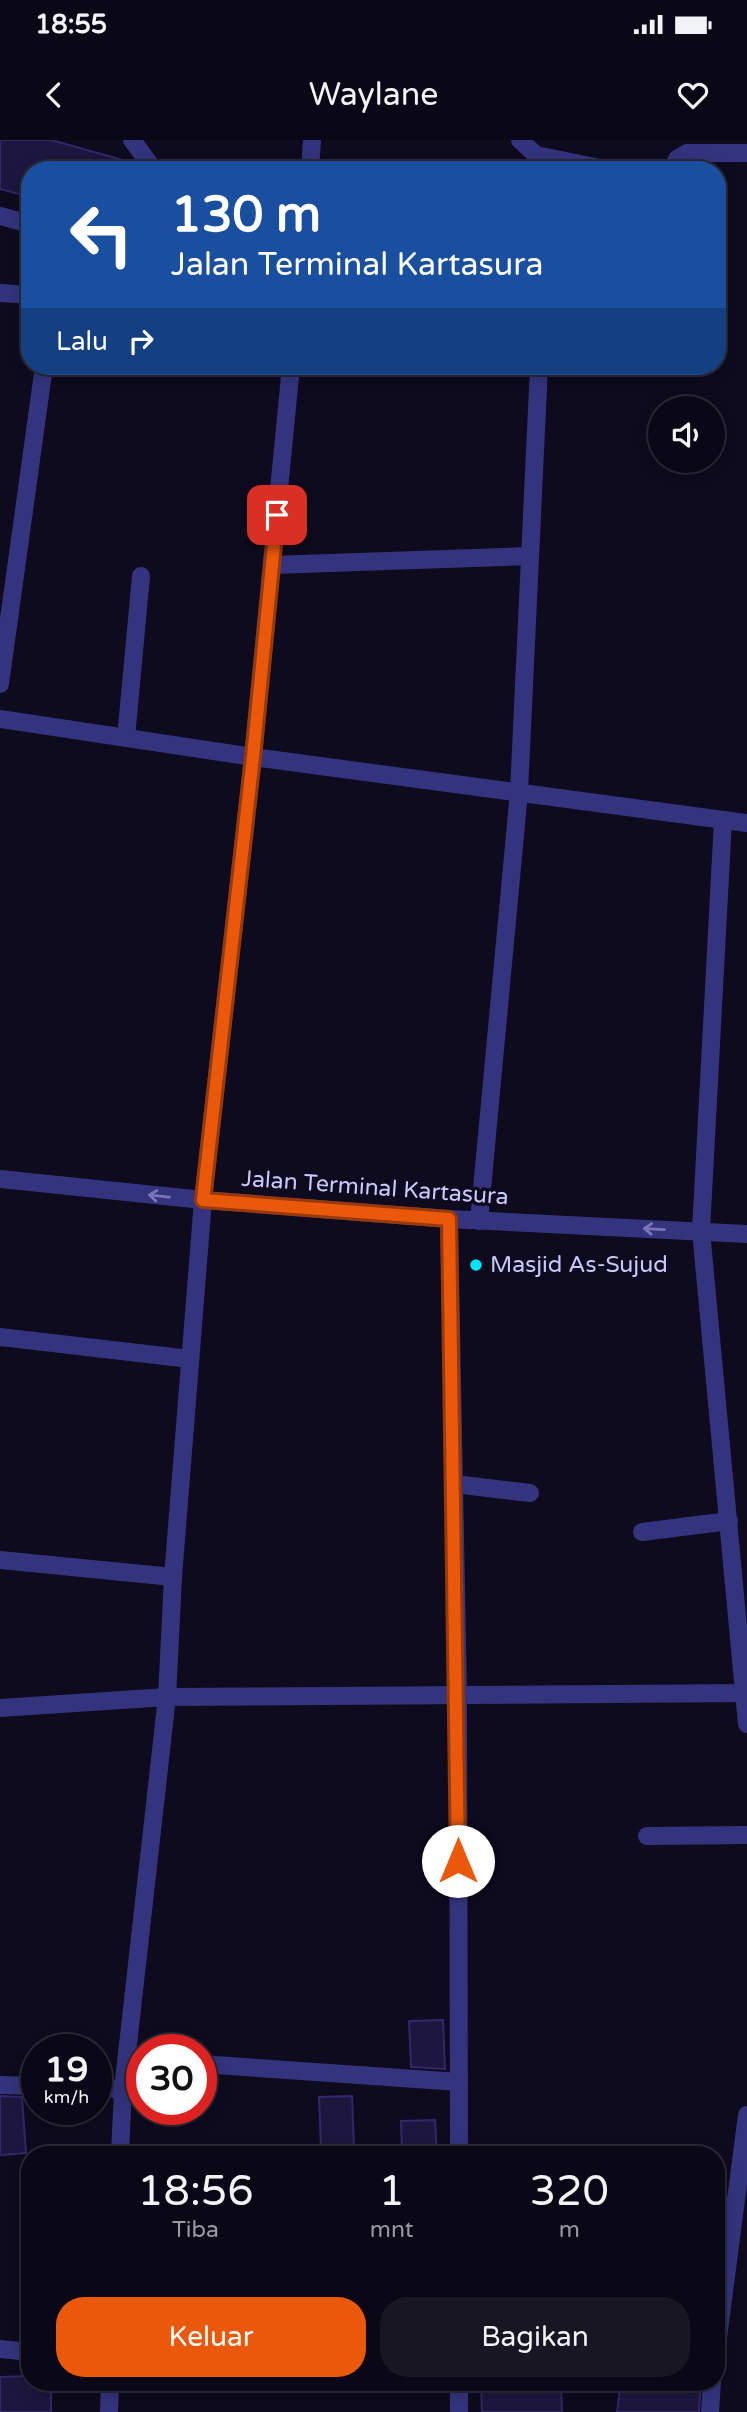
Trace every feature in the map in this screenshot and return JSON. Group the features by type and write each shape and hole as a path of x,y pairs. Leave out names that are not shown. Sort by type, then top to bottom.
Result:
{"street":[{"path":"132,140 148,161"},
{"path":"311,161 312,140"},
{"path":"520,140 536,155 566,161"},
{"path":"676,161 687,153 747,153"},
{"path":"0,216 21,222"},
{"path":"0,293 21,294"},
{"path":"0,684 43,375"},
{"path":"136,2034 167,1697 173,1577 203,1200 253,757 290,375"},
{"path":"479,1221 519,792 538,375"},
{"path":"272,565 528,556"},
{"path":"126,738 141,576"},
{"path":"0,719 253,757 747,823"},
{"path":"723,820 701,1231 747,1724"},
{"name":"Jalan Terminal Kartasura","path":"0,1179 203,1200 449,1219 747,1234"},
{"path":"449,1219 458,1696 459,2146"},
{"path":"0,1337 190,1359"},
{"path":"454,1484 530,1493"},
{"path":"642,1532 729,1521"},
{"path":"0,1560 173,1577"},
{"path":"0,1707 167,1697 746,1693"},
{"path":"647,1836 747,1835"},
{"path":"217,2065 459,2082"},
{"path":"120,2146 123,2089 126,2081"},
{"path":"0,2085 21,2086"},
{"path":"112,2089 123,2089"},
{"path":"725,2299 742,2198 747,2115"},
{"path":"0,2349 21,2351"},
{"path":"109,2412 110,2391"},
{"path":"459,2391 459,2412"},
{"path":"710,2412 711,2391"}],"building":[{"path":"0,140 51,140 126,161 21,161 21,195 0,189"},
{"path":"443,2020 445,2069 411,2067 409,2021"},
{"path":"0,2096 21,2097 21,2125 24,2125 26,2146 21,2146 21,2153 0,2155"},
{"path":"352,2096 354,2146 321,2146 319,2097"},
{"path":"435,2120 437,2146 402,2146 401,2121"},
{"path":"21,2376 21,2391 51,2391 51,2412 0,2412 0,2377"},
{"path":"481,2391 561,2391 562,2412 482,2412"},
{"path":"620,2391 700,2391 699,2412 617,2412"}],"place":[{"name":"Masjid As-Sujud","path":"476,1265"}],"route":[{"path":"277,515 253,757 203,1200 449,1219 458,1696 458,1861"}]}
